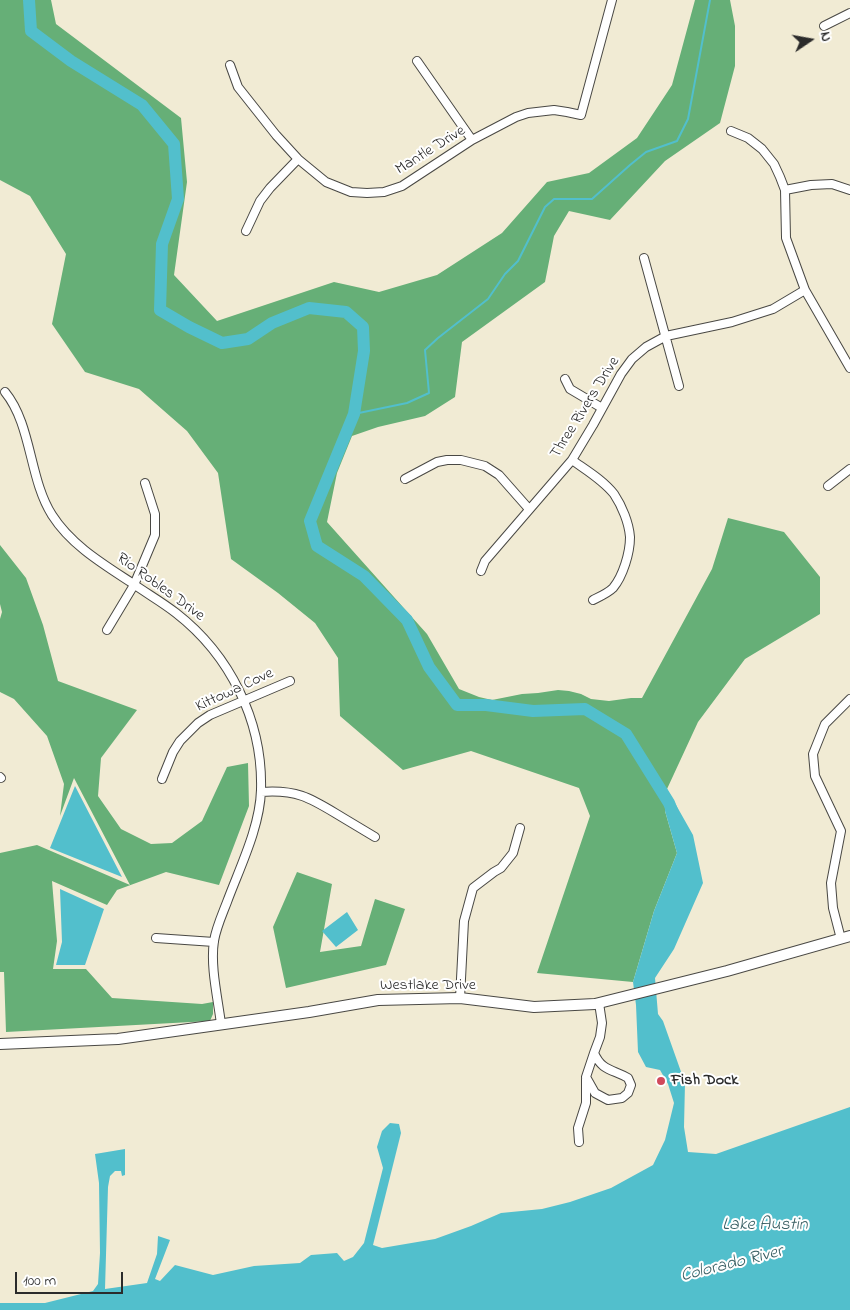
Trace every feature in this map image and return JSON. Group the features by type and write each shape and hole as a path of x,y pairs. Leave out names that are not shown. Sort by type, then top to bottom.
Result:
{"street":[{"name":"Mantle Drive","path":"230,65 238,87 276,135 298,159 326,182 339,188 351,192 384,192 409,182 472,140 528,113 554,110 581,115 612,0"},
{"path":"824,26 850,13"},
{"path":"417,61 472,140"},
{"path":"732,132 748,138 762,149 774,164 785,190 786,238 805,290 850,367"},
{"path":"246,231 265,195 298,159"},
{"path":"785,190 811,185 832,184 850,190"},
{"path":"644,258 679,386"},
{"name":"Three Rivers Drive","path":"481,571 485,561 572,460 621,374 632,359 646,347 666,336 732,322 774,309 805,290"},
{"path":"565,379 570,389 602,408"},
{"name":"Rio Robles Drive","path":"5,392 10,398 22,424 38,481 51,514 68,536 94,558 176,613 201,636 214,650 235,682 252,722 261,768 261,792 251,839 219,922 214,942 215,985 221,1024"},
{"path":"405,479 437,462 461,460 485,466 499,476 529,509"},
{"path":"572,460 604,483 614,494 626,520 630,537 625,566 620,577 612,589 593,600"},
{"path":"828,486 850,469"},
{"path":"107,630 134,585 155,535 156,514 145,483"},
{"name":"Kittowa Cove","path":"162,779 173,752 188,732 198,723 210,715 290,681"},
{"path":"846,938 833,908 831,883 841,831 815,776 813,754 825,724 850,699"},
{"path":"261,792 286,792 309,798 375,837"},
{"path":"460,998 464,922 472,888 501,868 513,853 520,828"},
{"path":"156,938 214,942"},
{"name":"Westlake Drive","path":"0,1044 118,1039 309,1012 378,1000 460,998 534,1007 599,1003 846,938"},
{"path":"579,1142 578,1128 586,1103 586,1077 600,1037 602,1023 599,1003"},
{"path":"586,1077 595,1093 608,1100 622,1098 628,1093 631,1085 628,1078 606,1069 598,1062 594,1053"}],"green space":[{"path":"0,0 51,0 56,24 181,118 187,182 174,275 217,321 334,282 379,292 437,275 502,233 547,182 589,173 637,138 672,85 695,0 730,0 735,26 735,66 720,123 665,161 610,220 569,211 554,236 545,282 462,342 455,397 425,416 378,427 352,436 337,473 327,522 427,634 459,689 492,700 558,690 581,694 591,699 609,701 642,698 712,569 728,518 784,532 820,577 820,614 745,659 698,722 667,789 665,811 677,853 654,911 633,982 537,973 590,816 579,788 471,751 403,770 340,716 338,658 315,623 231,559 218,473 187,431 139,389 85,372 52,324 66,254 30,196 0,180"},
{"path":"0,545 26,578 43,625 58,681 137,710 101,758 98,796 121,829 151,844 172,843 202,821 227,767 248,763 249,806 219,885 166,872 117,890 107,905 52,881 57,941 53,969 86,969 112,998 202,1004 213,1002 213,1014 210,1021 6,1032 4,972 0,972 0,853 37,845 130,885 74,778 60,816 64,784 47,736 14,699 0,692 0,619 2,612 0,604"},
{"path":"297,872 332,884 320,952 361,946 375,899 405,909 386,965 286,988 273,927"}],"water":[{"path":"75,786 122,877 50,848"},
{"name":"Lake Austin","path":"667,789 693,835 703,883 674,949 655,978 658,1014 663,1021 685,1083 684,1127 688,1152 716,1154 850,1107 850,1310 0,1310 0,1303 45,1303 93,1291 98,1284 100,1253 99,1183 95,1154 125,1149 125,1175 122,1176 121,1171 115,1171 110,1176 108,1187 105,1289 147,1283 157,1254 158,1236 170,1240 155,1279 160,1281 175,1265 213,1275 254,1266 300,1263 311,1255 337,1253 344,1261 353,1257 364,1243 383,1168 377,1147 382,1131 390,1123 399,1124 401,1133 373,1245 382,1248 435,1239 501,1213 542,1209 570,1202 611,1188 653,1165 665,1140 674,1103 668,1084 660,1070 646,1067 638,1052 633,982 654,911 677,853 665,811"},
{"path":"60,889 104,909 85,965 56,965 62,942"},
{"path":"347,912 358,930 336,947 322,931"}],"waterway":[{"path":"29,0 31,31 71,61 142,105 174,144 178,199 162,244 160,310 222,343 248,339 272,323 309,308 346,312 363,327 364,351 354,414 310,521 317,546 364,576 407,620 429,667 457,705 486,705 533,711 585,709 626,734 669,803 673,813"},
{"path":"354,414 407,403 429,393 425,350 488,299 505,274 518,261 545,207 554,199 592,199 646,152 677,141 688,119 710,0"}],"place":[{"name":"Fish Dock","path":"661,1081"}],"water label":[{"name":"Colorado River","path":"732,1265"}]}
